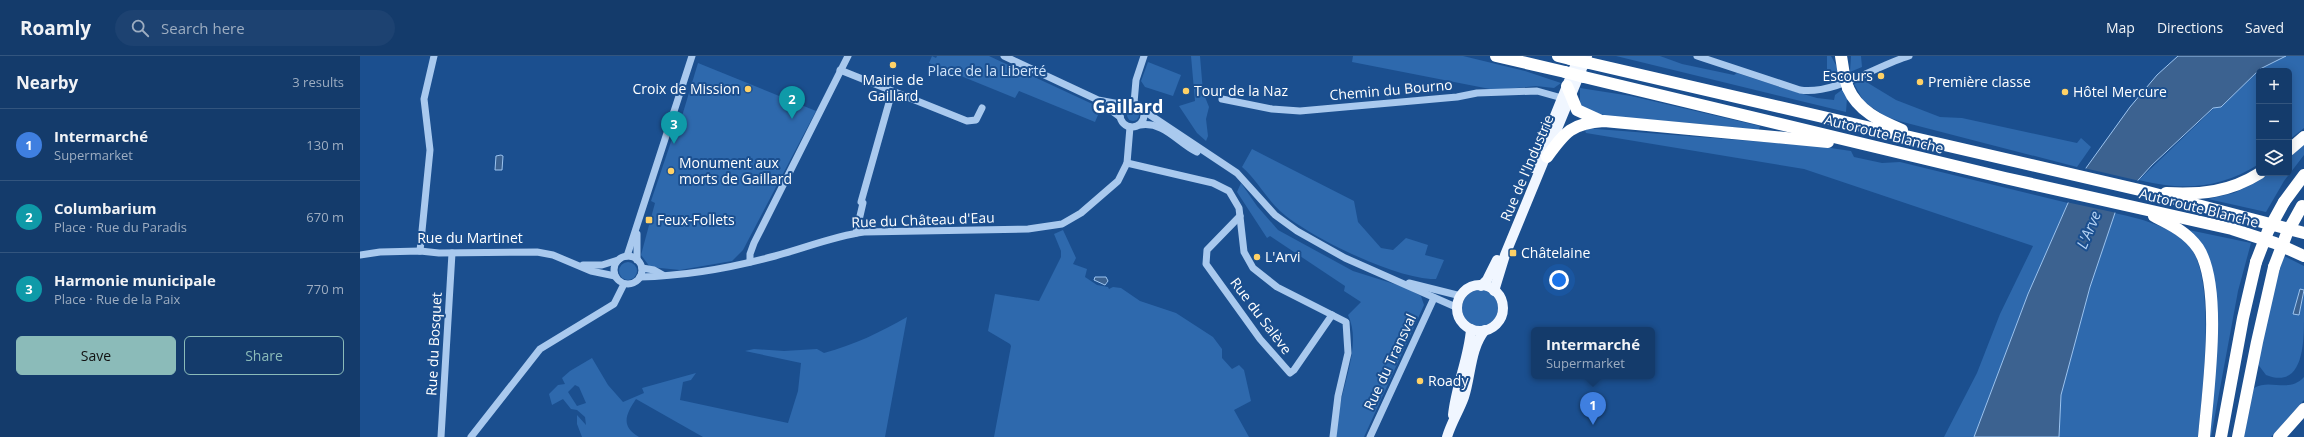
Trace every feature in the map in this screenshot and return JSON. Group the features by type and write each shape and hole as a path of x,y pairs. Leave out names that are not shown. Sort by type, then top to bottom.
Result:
{"highway":[{"name":"Autoroute Blanche","path":"1496,56 2042,187 2247,234 2304,256"},
{"name":"Autoroute Blanche","path":"1558,56 1588,60 2152,193 2304,233"},
{"path":"1840,56 1848,88 1856,102 1871,115 1925,140"},
{"path":"1567,86 1566,98 1578,111 1604,121"},
{"path":"1547,156 1564,133 1572,128 1586,122 1604,121 1828,142 1887,150"},
{"path":"2292,147 2304,137"},
{"path":"2152,193 2214,193 2233,187 2256,175"},
{"name":"Autoroute Blanche","path":"2221,437 2243,318 2256,262 2268,231 2284,202 2304,175"},
{"path":"2238,437 2258,335 2274,266 2287,233 2303,205"},
{"path":"2143,210 2169,224 2189,238 2200,251 2208,271 2211,291 2210,342 2204,437"},
{"path":"2279,437 2304,408"}],"main road":[{"path":"1567,86 1575,58"},
{"name":"Rue de l'Industrie","path":"1481,286 1487,280 1497,260 1566,98 1588,60"},
{"name":"Rue de l'Industrie","path":"1494,291 1505,256 1547,156 1566,98"},
{"path":"1447,437 1453,418 1464,395 1477,341 1485,330 1497,323 1502,312 1502,301 1494,291 1481,286 1468,289 1461,296 1458,308 1461,320 1471,329 1485,330"},
{"path":"1453,418 1455,395 1465,362 1471,329"}],"street":[{"path":"420,251 430,150 424,99 434,56"},
{"path":"637,229 637,260 642,268 640,277 632,283 624,284 615,276 614,266 618,260 627,256 692,56"},
{"path":"750,262 751,249 848,56"},
{"path":"1004,56 1098,100 1125,106 1134,103 1141,106 1144,111 1170,126 1185,140 1243,177 1267,208 1284,223 1345,258 1403,282 1434,298 1458,308"},
{"path":"1134,103 1136,81 1144,56"},
{"path":"1697,56 1800,90 1811,91 1828,88 1909,56"},
{"path":"840,70 969,122 976,120 982,108"},
{"name":"Chemin du Bourno","path":"1222,99 1272,109 1300,111 1464,96 1477,93 1537,91 1566,98"},
{"path":"856,233 864,203 861,202 892,92"},
{"path":"1098,100 1120,117 1123,123 1130,127 1152,124 1161,128 1187,147 1222,164"},
{"path":"1120,117 1125,106"},
{"path":"1140,125 1144,119 1144,111"},
{"name":"Rue du Château d'Eau","path":"640,277 676,276 750,262 856,233 1021,230 1054,226 1075,218 1113,186 1122,175 1127,163 1130,127"},
{"path":"1127,163 1223,187 1234,197 1240,216 1244,252 1259,275 1286,292 1344,320 1347,324 1348,353 1338,396 1333,437"},
{"name":"Rue du Salève","path":"1240,216 1207,250 1206,264 1260,339 1290,373 1294,370 1332,315"},
{"name":"Rue du Martinet","path":"360,255 378,252 420,251 452,253 540,252 579,265 591,271 615,276"},
{"name":"Rue du Bosquet","path":"441,437 452,253"},
{"path":"627,256 637,260"},
{"name":"Rue du Martinet","path":"579,265 599,266 618,260"},
{"name":"Rue du Château d'Eau","path":"642,268 654,270 663,276"},
{"path":"1403,282 1461,296"},
{"path":"471,437 540,349 614,304 624,284"},
{"name":"Rue du Transval","path":"1370,437 1434,298"}],"green space":[{"name":"Place de la Liberté","path":"932,56 936,58 937,56 989,56 1101,108 1095,122 1019,91 1015,98 929,63"},
{"path":"1191,56 1200,56 1203,92 1209,107 1206,119 1208,136 1206,141 1197,133 1179,106 1195,101"},
{"path":"1353,56 1463,56 1525,71 1561,83 1554,88 1536,86 1495,90 1352,62"},
{"path":"1616,56 1660,56 1682,64 1734,75 1737,73 1817,98 1834,100 1835,95 1843,89 1847,98 1846,112"},
{"path":"1827,56 1831,56 1837,67 1838,77 1827,70"},
{"path":"1851,56 1861,56 1862,67 1850,72"},
{"path":"2286,56 2304,56 2304,128 2292,138 2292,68 2262,68"},
{"path":"1148,62 1181,75 1173,96 1145,87 1141,81"},
{"path":"698,63 816,111 743,250 732,261 680,270 650,267 641,255 655,203 651,201 673,136 679,126"},
{"path":"2256,73 2256,166 2230,179 2201,186 2171,186 2139,180 2214,108 2221,107"},
{"path":"1863,80 1896,100 1940,117 1962,118 2077,143 2081,138 2091,147 2077,167 1899,121 1885,116 1863,100 1854,84"},
{"path":"1580,88 1631,96 1760,126 1759,130 1605,116 1580,107"},
{"path":"1131,109 1135,109 1139,115 1135,121 1131,121 1127,117 1127,113"},
{"path":"1584,128 1817,146 1851,151 1854,157 1882,163 1900,162 2068,203 2028,294 1974,437 1944,437 1977,373 2000,314 2033,246 1804,169 1586,133"},
{"path":"2304,143 2304,155 2292,171 2292,153"},
{"path":"1252,149 1354,201 1358,222 1381,248 1393,250 1406,238 1428,245 1425,255 1444,260 1436,279 1419,277 1377,265 1311,233 1293,221 1275,206 1242,167"},
{"path":"2266,176 2288,176 2266,212 2208,199 2234,193"},
{"path":"1241,183 1257,206 1278,230 1353,271 1404,287 1421,296 1424,305 1364,437 1336,437 1340,406 1351,360 1353,337 1352,326 1348,315 1361,302 1344,291 1345,286 1270,236 1267,238 1237,192"},
{"path":"2115,213 2154,224 2173,233 2189,246 2198,261 2203,283 2206,337 2198,437 2059,437 2061,395 2090,287"},
{"path":"2184,229 2251,243 2238,291 2211,437 2208,437 2215,296"},
{"path":"1063,230 1076,258 1073,264 1087,269 1085,277 1097,285 1108,287 1109,289 1113,287 1121,288 1140,301 1176,313 1213,337 1222,349 1222,358 1232,369 1239,365 1244,370 1251,401 1234,410 1249,437 994,437 1011,346 988,331 995,294 1039,301 1061,257 1061,251 1054,234"},
{"path":"2284,256 2304,266 2304,326 2302,350 2295,370 2288,376 2279,378 2266,375 2257,363 2276,281"},
{"path":"624,262 632,262 637,267 635,278 632,280 624,280 619,275 619,267"},
{"path":"1480,290 1490,293 1495,298 1498,308 1495,318 1490,323 1480,326 1470,323 1465,318 1462,308 1465,298 1470,293"},
{"path":"907,317 885,437 703,437 636,399 628,415 627,424 629,429 639,437 582,437 577,424 577,415 586,425 585,417 577,410 571,409 563,399 552,405 549,394 558,385 565,384 562,378 570,371 592,358 608,385 623,402 644,393 642,388 696,373 691,380 683,382 680,400 788,423 798,391 801,363 745,351 754,349 784,351 817,349 824,353 857,342","holes":["575,385 579,387 586,403 577,406 568,392"]},
{"path":"2304,377 2304,400 2271,437 2244,437 2254,388 2267,384 2292,384 2298,382"}],"water":[{"name":"L'Arve","path":"2178,56 2286,56 2262,68 2256,68 2256,73 2221,107 2213,108 2152,165 2119,201 2090,287 2061,395 2059,437 1974,437 2028,294 2068,203 2086,168 2130,107 2157,75"},
{"path":"496,156 503,156 502,170 495,170"},
{"path":"1095,277 1106,277 1108,281 1105,285 1094,280"},
{"path":"2300,289 2304,290 2299,315 2293,314"}],"pier":[{"path":"2084,168 2140,181 2121,202 2117,213 2066,202"}],"place":[{"name":"Mairie de Gaillard","path":"893,65"},
{"name":"Escours","path":"1881,76"},
{"name":"Première classe","path":"1920,82"},
{"name":"Croix de Mission","path":"748,89"},
{"name":"Tour de la Naz","path":"1186,91"},
{"name":"Hôtel Mercure","path":"2065,92"},
{"name":"Columbarium","path":"792,119"},
{"name":"Harmonie municipale","path":"674,144"},
{"name":"Monument aux morts de Gaillard","path":"671,171"},
{"name":"Feux-Follets","path":"649,220"},
{"name":"Châtelaine","path":"1513,253"},
{"name":"L'Arvi","path":"1257,257"},
{"name":"Roady","path":"1420,381"},
{"name":"Intermarché","path":"1593,425"}],"district":[{"name":"Gaillard","path":"1128,107"}]}
